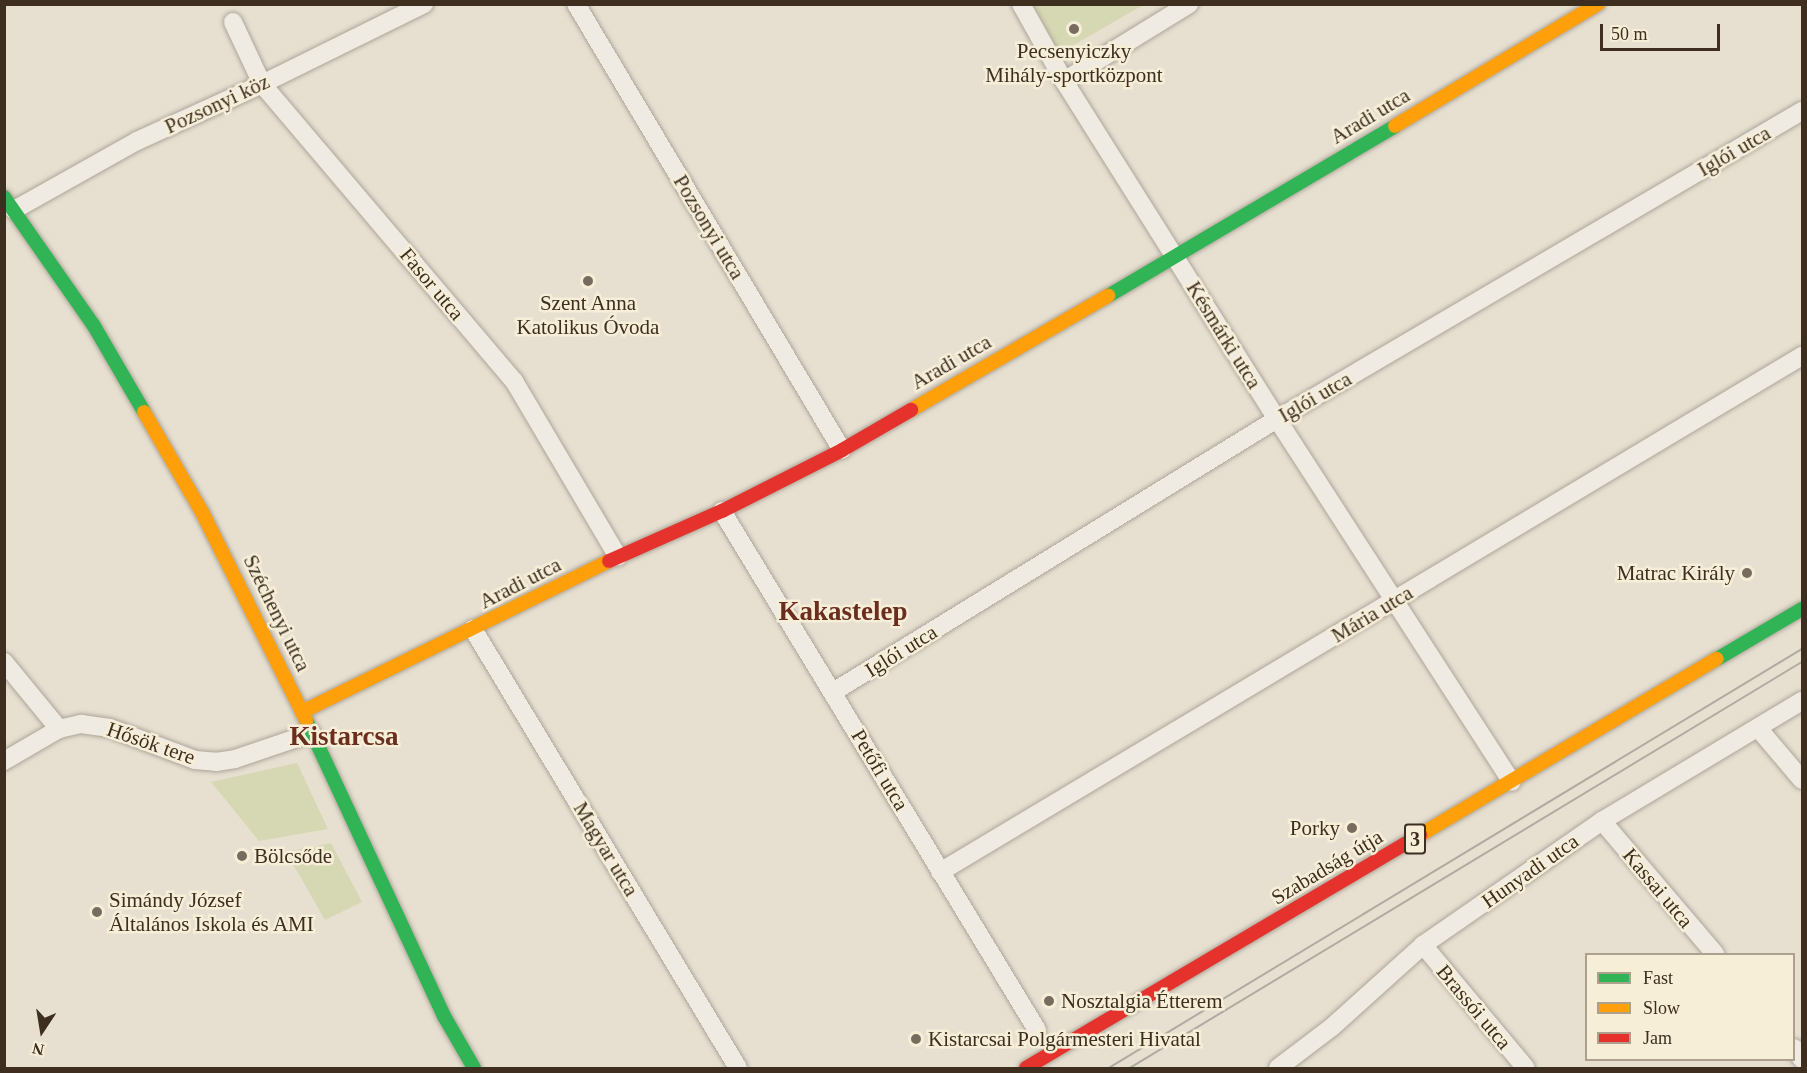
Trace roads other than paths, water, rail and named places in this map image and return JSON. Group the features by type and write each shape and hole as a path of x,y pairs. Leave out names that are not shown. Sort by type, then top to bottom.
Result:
{"main road":[{"name":"Aradi utca","path":"302,712 618,557 722,512 842,450 1176,256 1598,4"},
{"name":"Széchenyi utca","path":"9,203 69,287 165,444 238,579 444,1016 474,1068"},
{"name":"Szabadság útja","path":"1026,1068 1803,609"}],"street":[{"name":"Pozsonyi köz","path":"9,203 262,84 424,4"},
{"name":"Pozsonyi utca","path":"576,4 842,450"},
{"name":"Késmárki utca","path":"1021,4 1064,81 1277,419 1512,782"},
{"path":"1064,81 1189,4"},
{"name":"Fasor utca","path":"233,22 262,84 514,381 618,557"},
{"name":"Iglói utca","path":"833,692 1277,419 1803,111"},
{"name":"Mária utca","path":"940,872 1803,356"},
{"name":"Petőfi utca","path":"722,512 1037,1030"},
{"name":"Magyar utca","path":"473,630 738,1068"},
{"path":"4,662 59,729 4,761"},
{"name":"Hunyadi utca","path":"1278,1068 1332,1027 1423,945 1602,821 1803,701"},
{"name":"Hősök tere","path":"59,729 96,725 195,760 216,762 235,759 312,734"},
{"path":"1758,728 1803,780"},
{"name":"Kassai utca","path":"1602,821 1714,953"},
{"name":"Brassói utca","path":"1423,945 1526,1068"}],"tram line":[{"path":"1109,1068 1802,649"},
{"path":"1130,1068 1802,662"}],"place":[{"name":"Pecsenyiczky Mihály-sportközpont","path":"1074,29"},
{"name":"Szent Anna Katolikus Óvoda","path":"588,281"},
{"name":"Matrac Király","path":"1747,573"},
{"name":"Porky","path":"1352,828"},
{"name":"Bölcsőde","path":"242,856"},
{"name":"Simándy József Általános Iskola és AMI","path":"97,912"},
{"name":"Nosztalgia Étterem","path":"1049,1001"},
{"name":"Kistarcsai Polgármesteri Hivatal","path":"916,1039"}],"district":[{"name":"Kakastelep","path":"843,612"},
{"name":"Kistarcsa","path":"344,737"}]}
